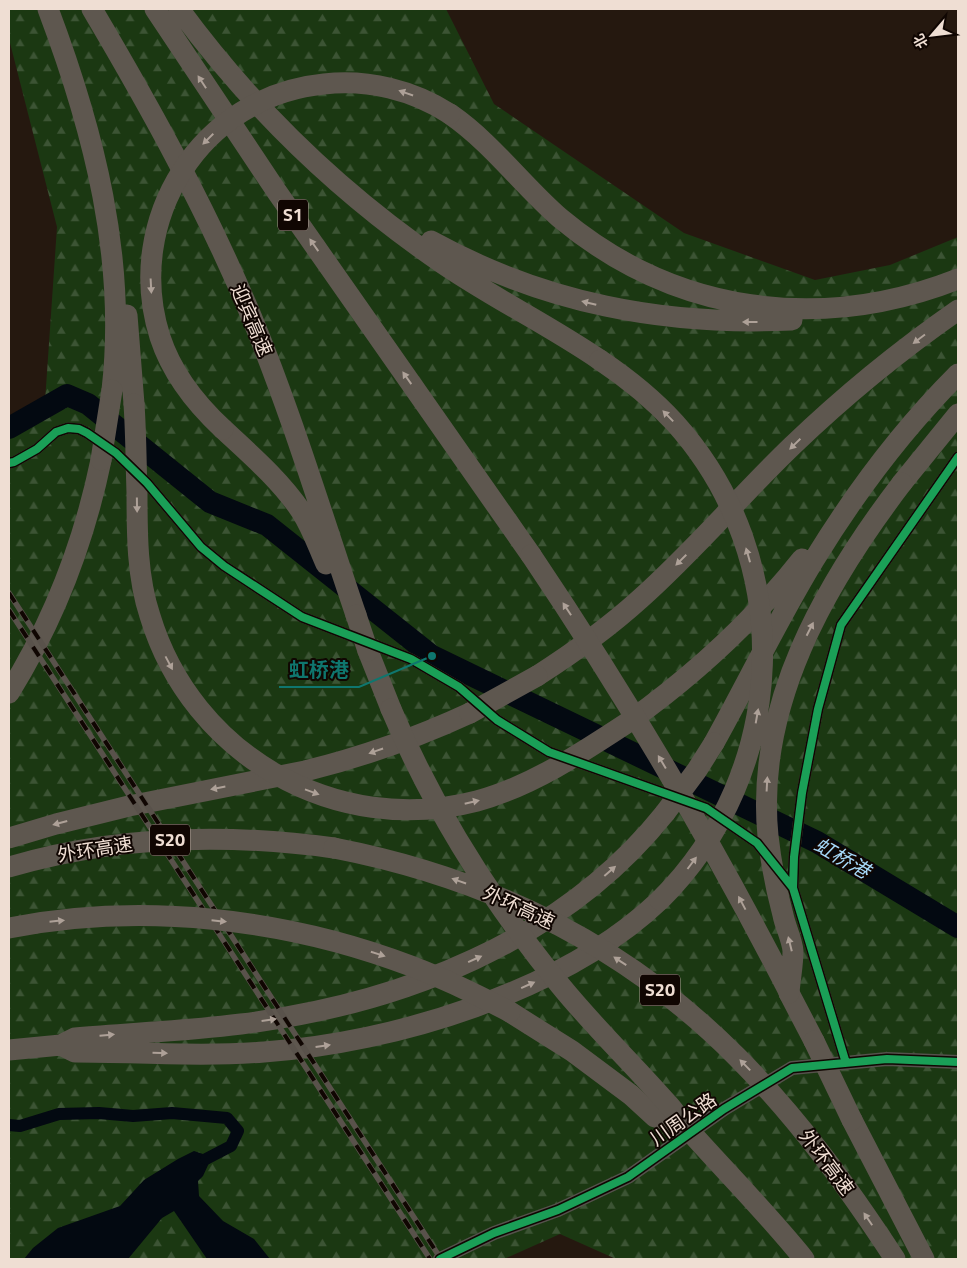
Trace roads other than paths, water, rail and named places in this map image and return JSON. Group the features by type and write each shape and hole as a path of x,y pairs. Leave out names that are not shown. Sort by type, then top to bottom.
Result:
{"highway":[{"path":"9,693 33,651 64,582 87,515 101,460 112,390 115,341 115,288 109,228 98,168 74,83 48,9"},
{"name":"迎宾高速","path":"92,9 178,160 229,264 264,346 299,443 368,651 397,722 416,762 458,841 533,951 590,1020 668,1104 684,1125"},
{"name":"S1","path":"155,9 277,192 531,555 590,644 665,765 790,993"},
{"path":"61,1045 75,1052 232,1054 308,1048 391,1032 440,1018 487,1002 567,966 610,941 660,900 684,874 713,834 736,789 745,766 752,742 761,695 762,623 759,599 748,552 716,479 692,444 663,411 638,387 600,360 478,286 400,232 338,182 274,121 215,55 179,9"},
{"path":"356,615 340,601 315,538 294,502 262,466 197,403 175,372 160,338 152,301 150,282 153,244 157,226 170,191 202,144 222,125 262,100 298,88 335,82 381,86 426,101 450,114 473,132 559,217 579,232 621,260 666,282 714,297 764,307 814,310 888,302 958,280"},
{"path":"400,232 421,235 472,262 533,287 628,312 692,320 756,322 794,320 814,310"},
{"path":"115,288 126,305 134,404 137,520 141,572 144,594 156,636 175,676 200,712 231,743 266,769 305,789 347,803 390,809 434,809 477,801 516,786 567,760 630,721 700,666 752,616 803,559 820,550"},
{"path":"9,838 92,814 338,763 404,741 470,713 537,676 586,643 640,599 827,414 901,352 958,310"},
{"path":"9,1050 61,1045 75,1038 202,1028 279,1019 354,1002 442,973 486,954 514,940 567,906 616,866 664,814 693,776 714,742 820,550 880,464 923,412 958,374"},
{"path":"924,1259 790,993 793,950 776,889 768,828 768,770 774,727 786,685 807,635 845,567 902,483 958,414"},
{"name":"外环高速","path":"9,867 55,855 160,840 195,838 239,839 334,848 405,864 447,877 505,899 576,934 629,967 712,1032 779,1102 829,1163 895,1259"},
{"path":"9,928 88,918 124,916 198,918 270,927 350,946 411,966 445,980 510,1012 572,1051 631,1095 655,1117 684,1125 760,1207 804,1259"}],"street":[{"path":"9,463 37,449 56,432 68,428 78,429 86,433 116,453 147,484 201,546 224,566 302,617 411,659 459,687 497,720 549,752 706,808 756,843 793,888"},
{"path":"846,1063 793,888 794,857 802,793 818,709 841,625 958,457"},
{"name":"川周公路","path":"440,1259 494,1233 558,1210 628,1177 724,1109 792,1068 887,1059 958,1062"}],"waterway":[{"name":"虹桥港","path":"9,428 67,395 88,404 210,502 267,525 432,656 817,842 958,927"},
{"path":"9,1125 20,1126 59,1114 99,1113 133,1116 172,1113 227,1118 238,1131 231,1146 206,1159"}],"railway":[{"path":"9,593 441,1259"},
{"path":"9,610 430,1259"}],"place":[{"name":"虹桥港","path":"432,656"}]}
